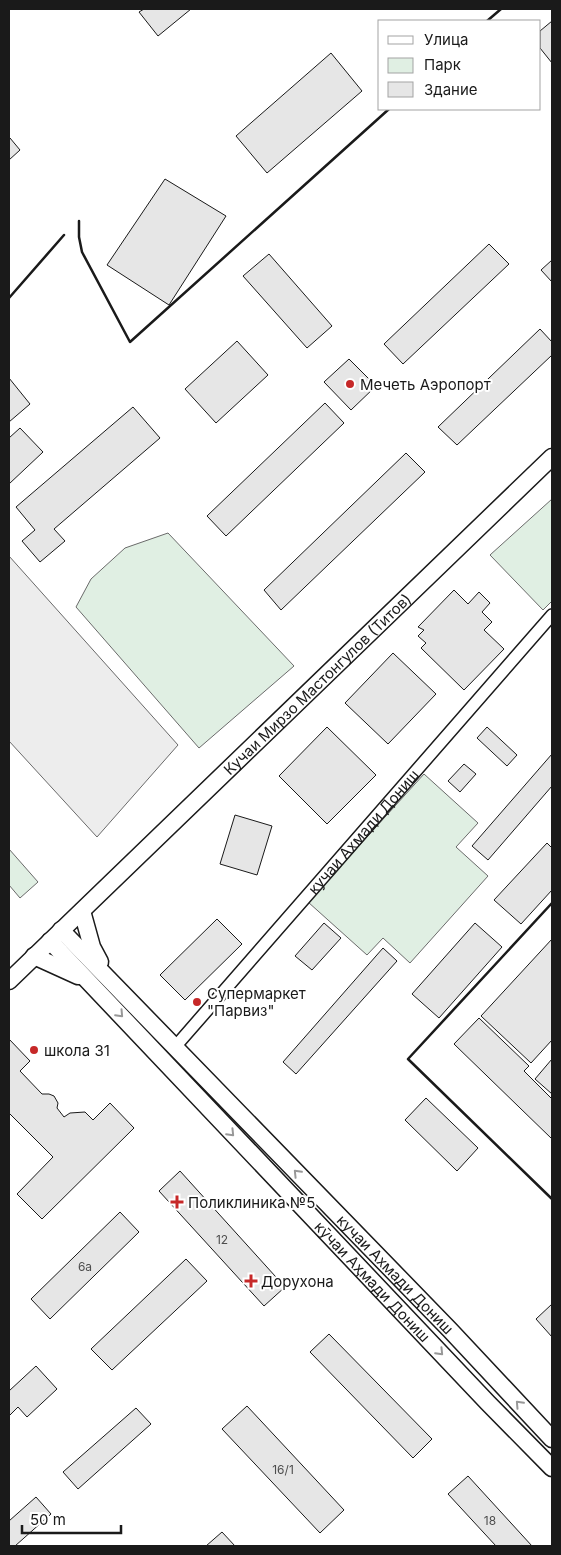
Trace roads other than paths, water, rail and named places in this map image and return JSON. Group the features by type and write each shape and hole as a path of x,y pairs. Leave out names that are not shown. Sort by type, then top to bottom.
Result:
{"street":[{"name":"Кучаи Мирзо Мастонгулов (Титов)","path":"9,981 552,456"},
{"name":"кучаи Ахмади Дониш","path":"175,1048 552,615"},
{"path":"82,911 92,947 109,978"},
{"name":"кучаи Ахмади Дониш","path":"56,936 109,978 450,1330 552,1439"},
{"name":"кӯчаи Аҳмади Дониш","path":"56,936 96,988 198,1099 552,1468"},
{"path":"34,956 76,974 96,988"}],"place":[{"name":"Мечеть Аэропорт","path":"350,384"},
{"name":"Супермаркет \"Парвиз\"","path":"197,1002"},
{"name":"школа 31","path":"34,1050"},
{"name":"Поликлиника №5","path":"177,1202"},
{"name":"Дорухона","path":"251,1281"}]}
